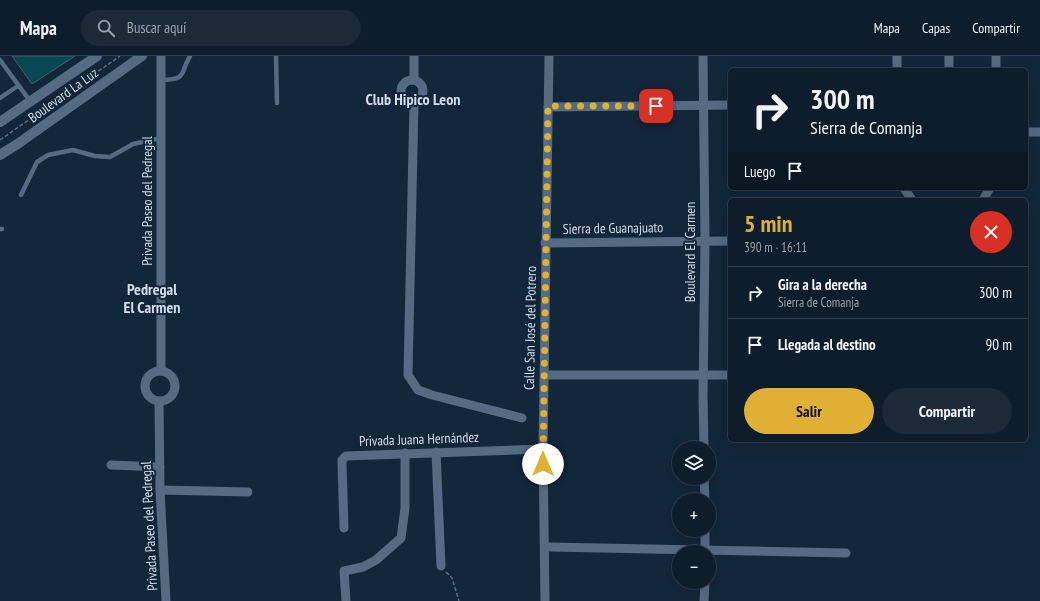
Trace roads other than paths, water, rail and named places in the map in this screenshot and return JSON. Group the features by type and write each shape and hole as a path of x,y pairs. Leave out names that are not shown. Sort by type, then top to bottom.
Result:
{"main road":[{"name":"Boulevard La Luz","path":"0,122 98,56"},
{"name":"Boulevard La Luz","path":"0,155 142,56"}],"street":[{"name":"Privada Paseo del Pedregal","path":"161,56 161,371"},
{"path":"414,56 414,80"},
{"name":"Calle San José del Potrero","path":"545,601 543,449 549,56"},
{"name":"Boulevard El Carmen","path":"703,56 702,105 705,241 704,441"},
{"path":"897,56 897,68"},
{"path":"949,56 949,68"},
{"path":"996,56 996,68"},
{"path":"408,80 414,80 420,83 424,88 423,95 420,100 414,103 403,99 401,88 408,80"},
{"path":"414,103 408,375 418,390 522,418"},
{"path":"548,106 728,105"},
{"path":"1028,132 1040,132"},
{"name":"Sierra de Guanajuato","path":"545,242 728,240"},
{"path":"161,371 172,377 175,384 175,390 166,400 159,401 148,395 145,389 145,382 148,376 154,372 161,371"},
{"path":"550,375 728,375"},
{"name":"Privada Paseo del Pedregal","path":"159,401 160,490 166,601"},
{"name":"Privada Juana Hernández","path":"344,528 342,464 343,458 349,455 543,449"},
{"path":"436,452 441,566"},
{"path":"346,601 344,570 363,567 376,560 401,538 405,508 405,453"},
{"path":"112,465 160,466"},
{"path":"160,490 248,492"},
{"path":"550,547 672,550"},
{"path":"716,551 846,553"},
{"path":"704,601 705,589"}],"lane":[{"path":"161,80 175,80 180,78 184,73 190,56"},
{"path":"276,56 277,103"},
{"path":"0,60 30,101"},
{"path":"0,98 18,86"},
{"path":"21,195 37,162 48,154 73,150 96,156 110,157 133,144 161,138"}],"district":[{"name":"Club Hipico Leon","path":"413,99"},
{"name":"Pedregal El Carmen","path":"152,298"}]}
